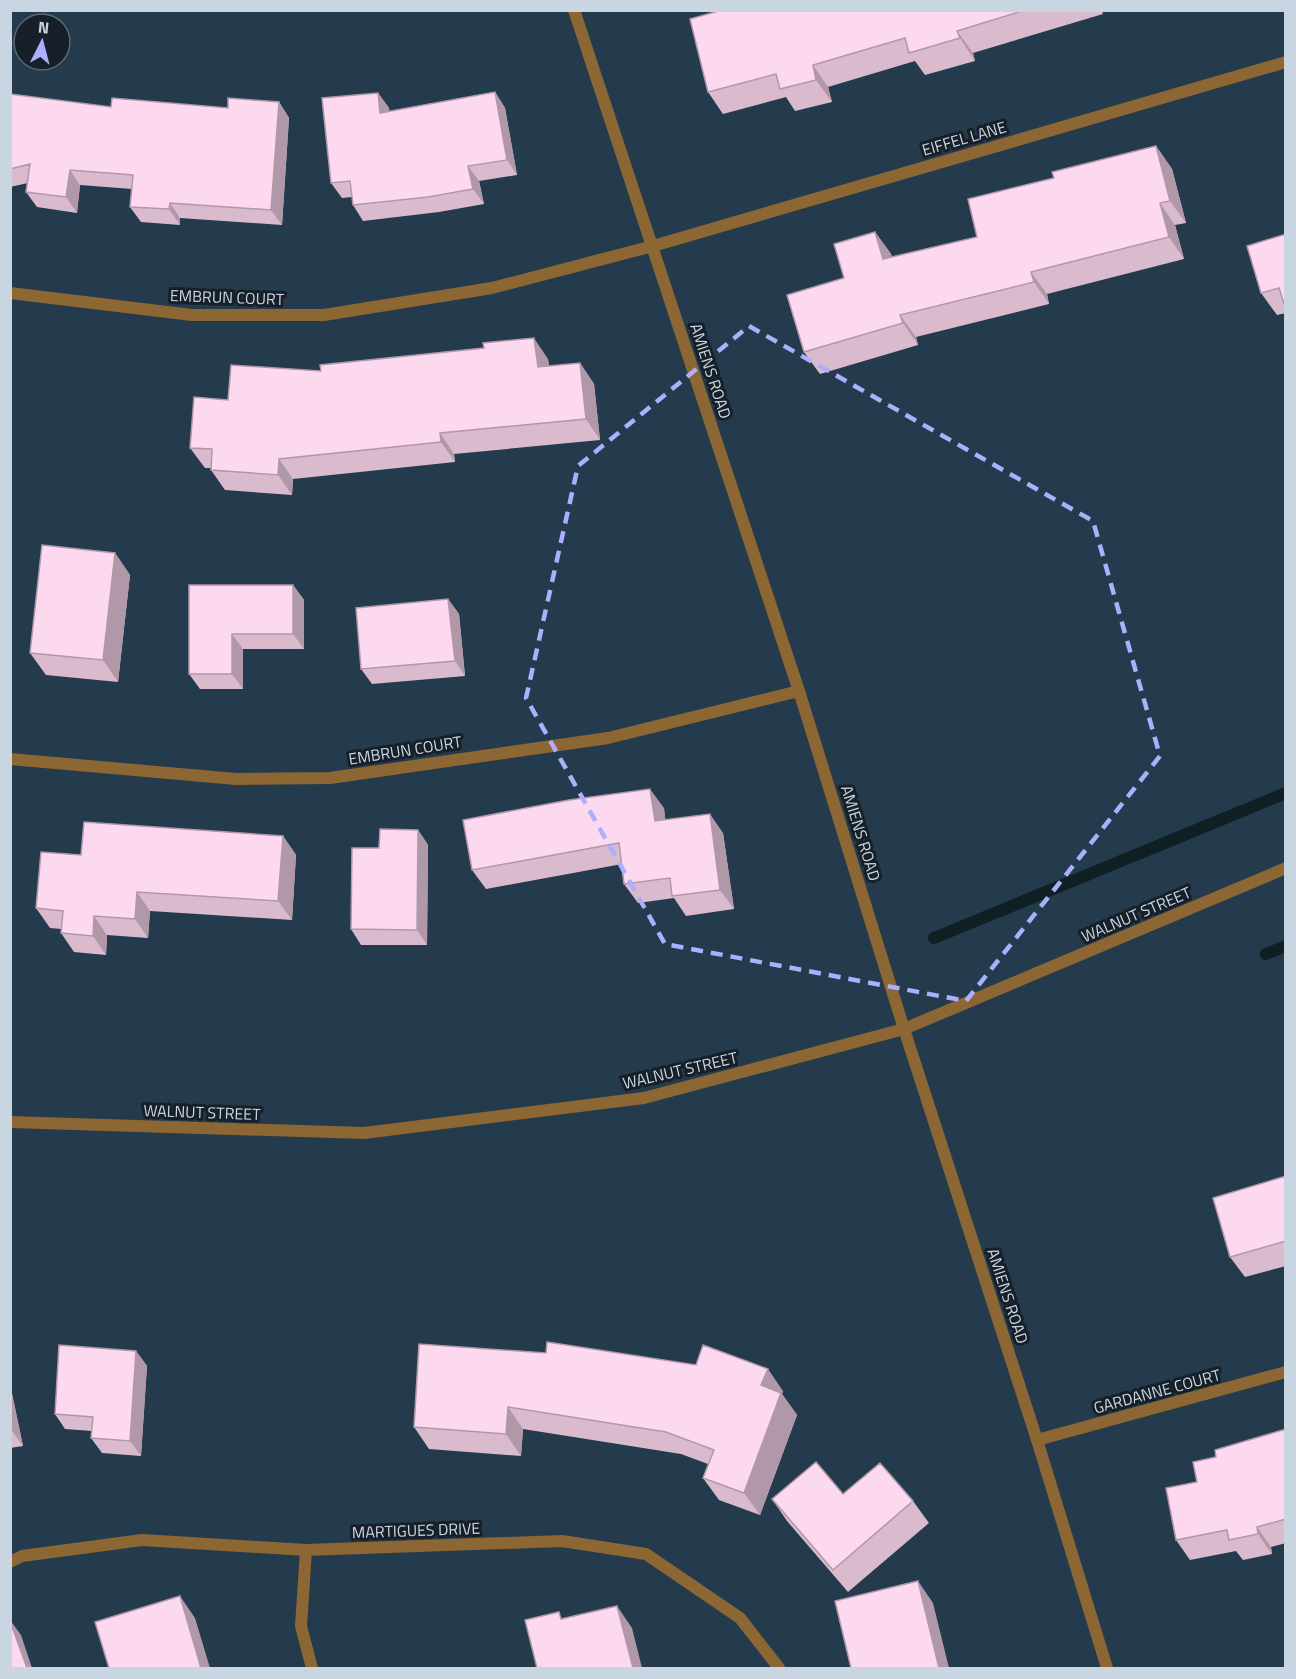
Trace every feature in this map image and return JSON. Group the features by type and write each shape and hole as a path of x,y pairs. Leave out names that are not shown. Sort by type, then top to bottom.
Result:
{"street":[{"name":"AMIENS ROAD","path":"574,10 800,692 904,1029 1037,1440 1107,1668"},
{"name":"EIFFEL LANE","path":"653,246 1276,63 1286,62"},
{"name":"EMBRUN COURT","path":"10,292 192,315 324,315 492,288 653,246"},
{"name":"EMBRUN COURT","path":"10,759 236,779 330,778 609,738 800,692"},
{"name":"WALNUT STREET","path":"10,1122 364,1133 644,1098 904,1029 1286,868"},
{"name":"GARDANNE COURT","path":"1037,1440 1286,1372"},
{"name":"MARTIGUES DRIVE","path":"10,1562 22,1556 142,1540 306,1550 562,1541 646,1554 740,1618 779,1668"},
{"path":"306,1550 301,1626 312,1668"}],"highlighted area":[{"path":"749,326 1093,521 1160,756 966,1001 665,944 526,698 578,466"}],"building":[{"path":"722,10 1025,10 957,31 960,38 909,53 905,38 813,65 816,80 780,89 776,74 708,92 690,19"},
{"path":"495,92 507,160 468,166 473,189 428,197 353,205 350,181 331,183 322,98 378,93 380,113"},
{"path":"10,94 111,107 112,98 228,108 228,98 279,102 271,210 170,203 169,209 130,207 133,175 70,170 66,197 26,192 30,164 10,169"},
{"path":"1156,146 1170,201 1160,203 1169,237 1031,272 1034,282 900,315 903,323 804,352 787,295 844,278 834,244 875,232 883,259 977,237 968,199 1054,178 1052,172"},
{"path":"1286,234 1286,310 1279,288 1261,293 1247,246"},
{"path":"534,338 538,367 580,363 586,419 440,433 441,442 279,459 278,475 211,470 212,449 190,448 194,397 228,400 231,365 321,371 320,365 484,348 483,343"},
{"path":"42,545 115,553 103,660 30,653"},
{"path":"189,585 293,585 293,634 232,634 232,674 189,674"},
{"path":"448,599 455,661 361,669 356,608"},
{"path":"650,789 655,821 710,814 720,890 672,896 670,878 624,884 619,843 472,870 463,820 569,800"},
{"path":"84,822 283,836 278,901 137,892 135,919 94,916 93,936 61,933 63,911 36,908 41,852 81,855"},
{"path":"380,829 418,830 417,930 351,929 352,848 379,848"},
{"path":"1286,1176 1286,1241 1230,1257 1213,1198"},
{"path":"547,1342 696,1365 703,1345 768,1369 761,1385 781,1393 744,1493 703,1478 714,1450 666,1432 508,1407 506,1434 414,1427 419,1344 546,1353"},
{"path":"59,1345 136,1351 130,1441 91,1438 93,1417 55,1414"},
{"path":"1286,1429 1286,1519 1257,1527 1258,1534 1229,1540 1227,1530 1176,1540 1166,1488 1197,1482 1193,1462 1216,1457 1215,1450"},
{"path":"816,1462 843,1494 880,1463 913,1501 833,1570 772,1499"},
{"path":"918,1581 939,1668 851,1668 835,1601"},
{"path":"180,1596 201,1668 109,1668 95,1622"},
{"path":"617,1606 633,1668 537,1668 525,1620 559,1612 561,1619"},
{"path":"10,1621 27,1668 10,1668"}],"waterway":[{"path":"934,938 1286,793"},
{"path":"1266,954 1286,946"}]}
